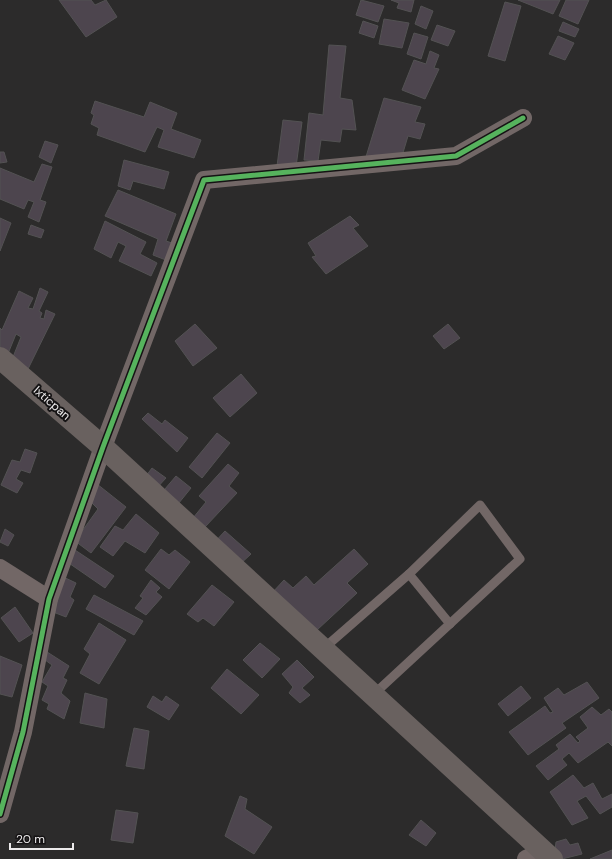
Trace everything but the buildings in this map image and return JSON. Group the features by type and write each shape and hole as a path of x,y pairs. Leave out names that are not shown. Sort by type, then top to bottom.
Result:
{"main road":[{"name":"Ixticpan","path":"0,358 103,447 373,695 540,856"}],"street":[{"path":"0,814 23,732 49,599 103,447 204,180 456,156 523,118"},
{"path":"0,568 49,599"}],"lane":[{"path":"323,649 409,574 480,505 520,559 373,695"},
{"path":"409,574 450,624"}],"cycle path":[{"path":"0,814 23,732 49,599 103,447 204,180 456,156 523,118"}]}
